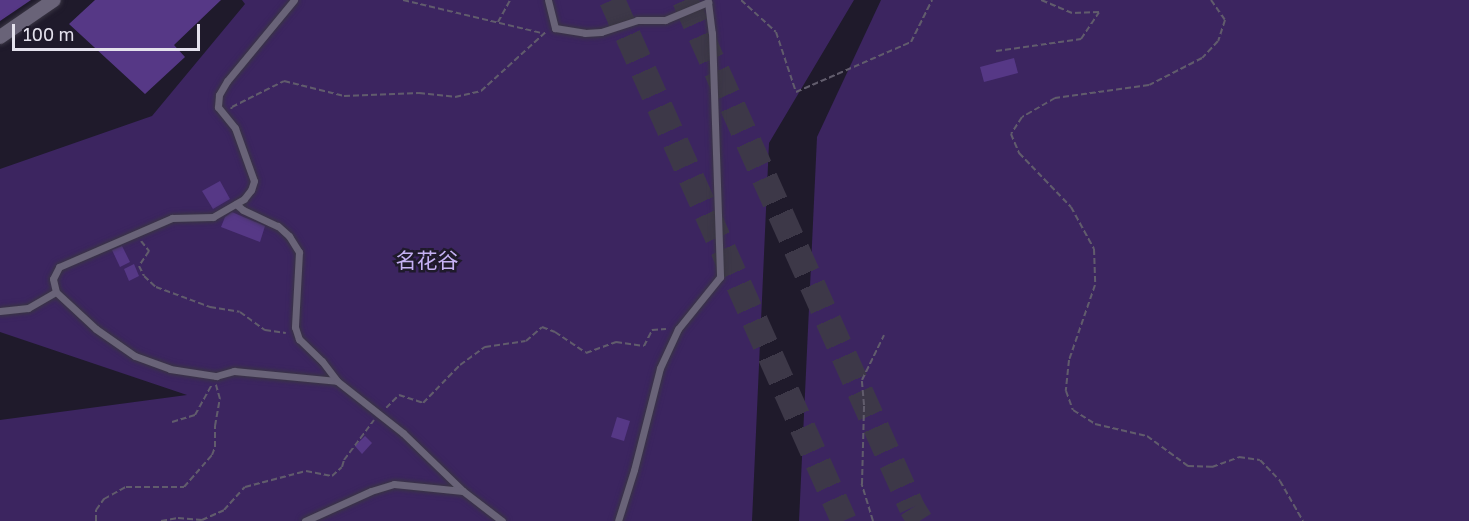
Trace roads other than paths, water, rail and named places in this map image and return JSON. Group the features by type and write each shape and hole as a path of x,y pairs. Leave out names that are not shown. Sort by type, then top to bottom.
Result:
{"street":[{"path":"0,38 54,0"}],"lane":[{"path":"294,0 227,81 219,95 218,107 235,128 254,181 251,190 236,204 213,217 172,218 59,267 53,279 56,292 96,329 135,356 170,369 216,376 234,371 338,381"},
{"path":"548,0 555,27 601,32 637,20 665,20 708,2 712,33 720,277 678,329 660,368 634,470 618,521"},
{"path":"236,204 243,210 278,226 289,236 299,252 295,327 299,339 322,361 338,381 381,416 463,491 502,521"},
{"path":"0,311 28,308 56,292"},
{"path":"305,521 370,491 394,484 463,491"}],"tunnel":[{"path":"612,0 844,521"},
{"path":"685,0 912,508 920,521"}],"park label":[{"name":"名花谷","path":"427,260"}]}
